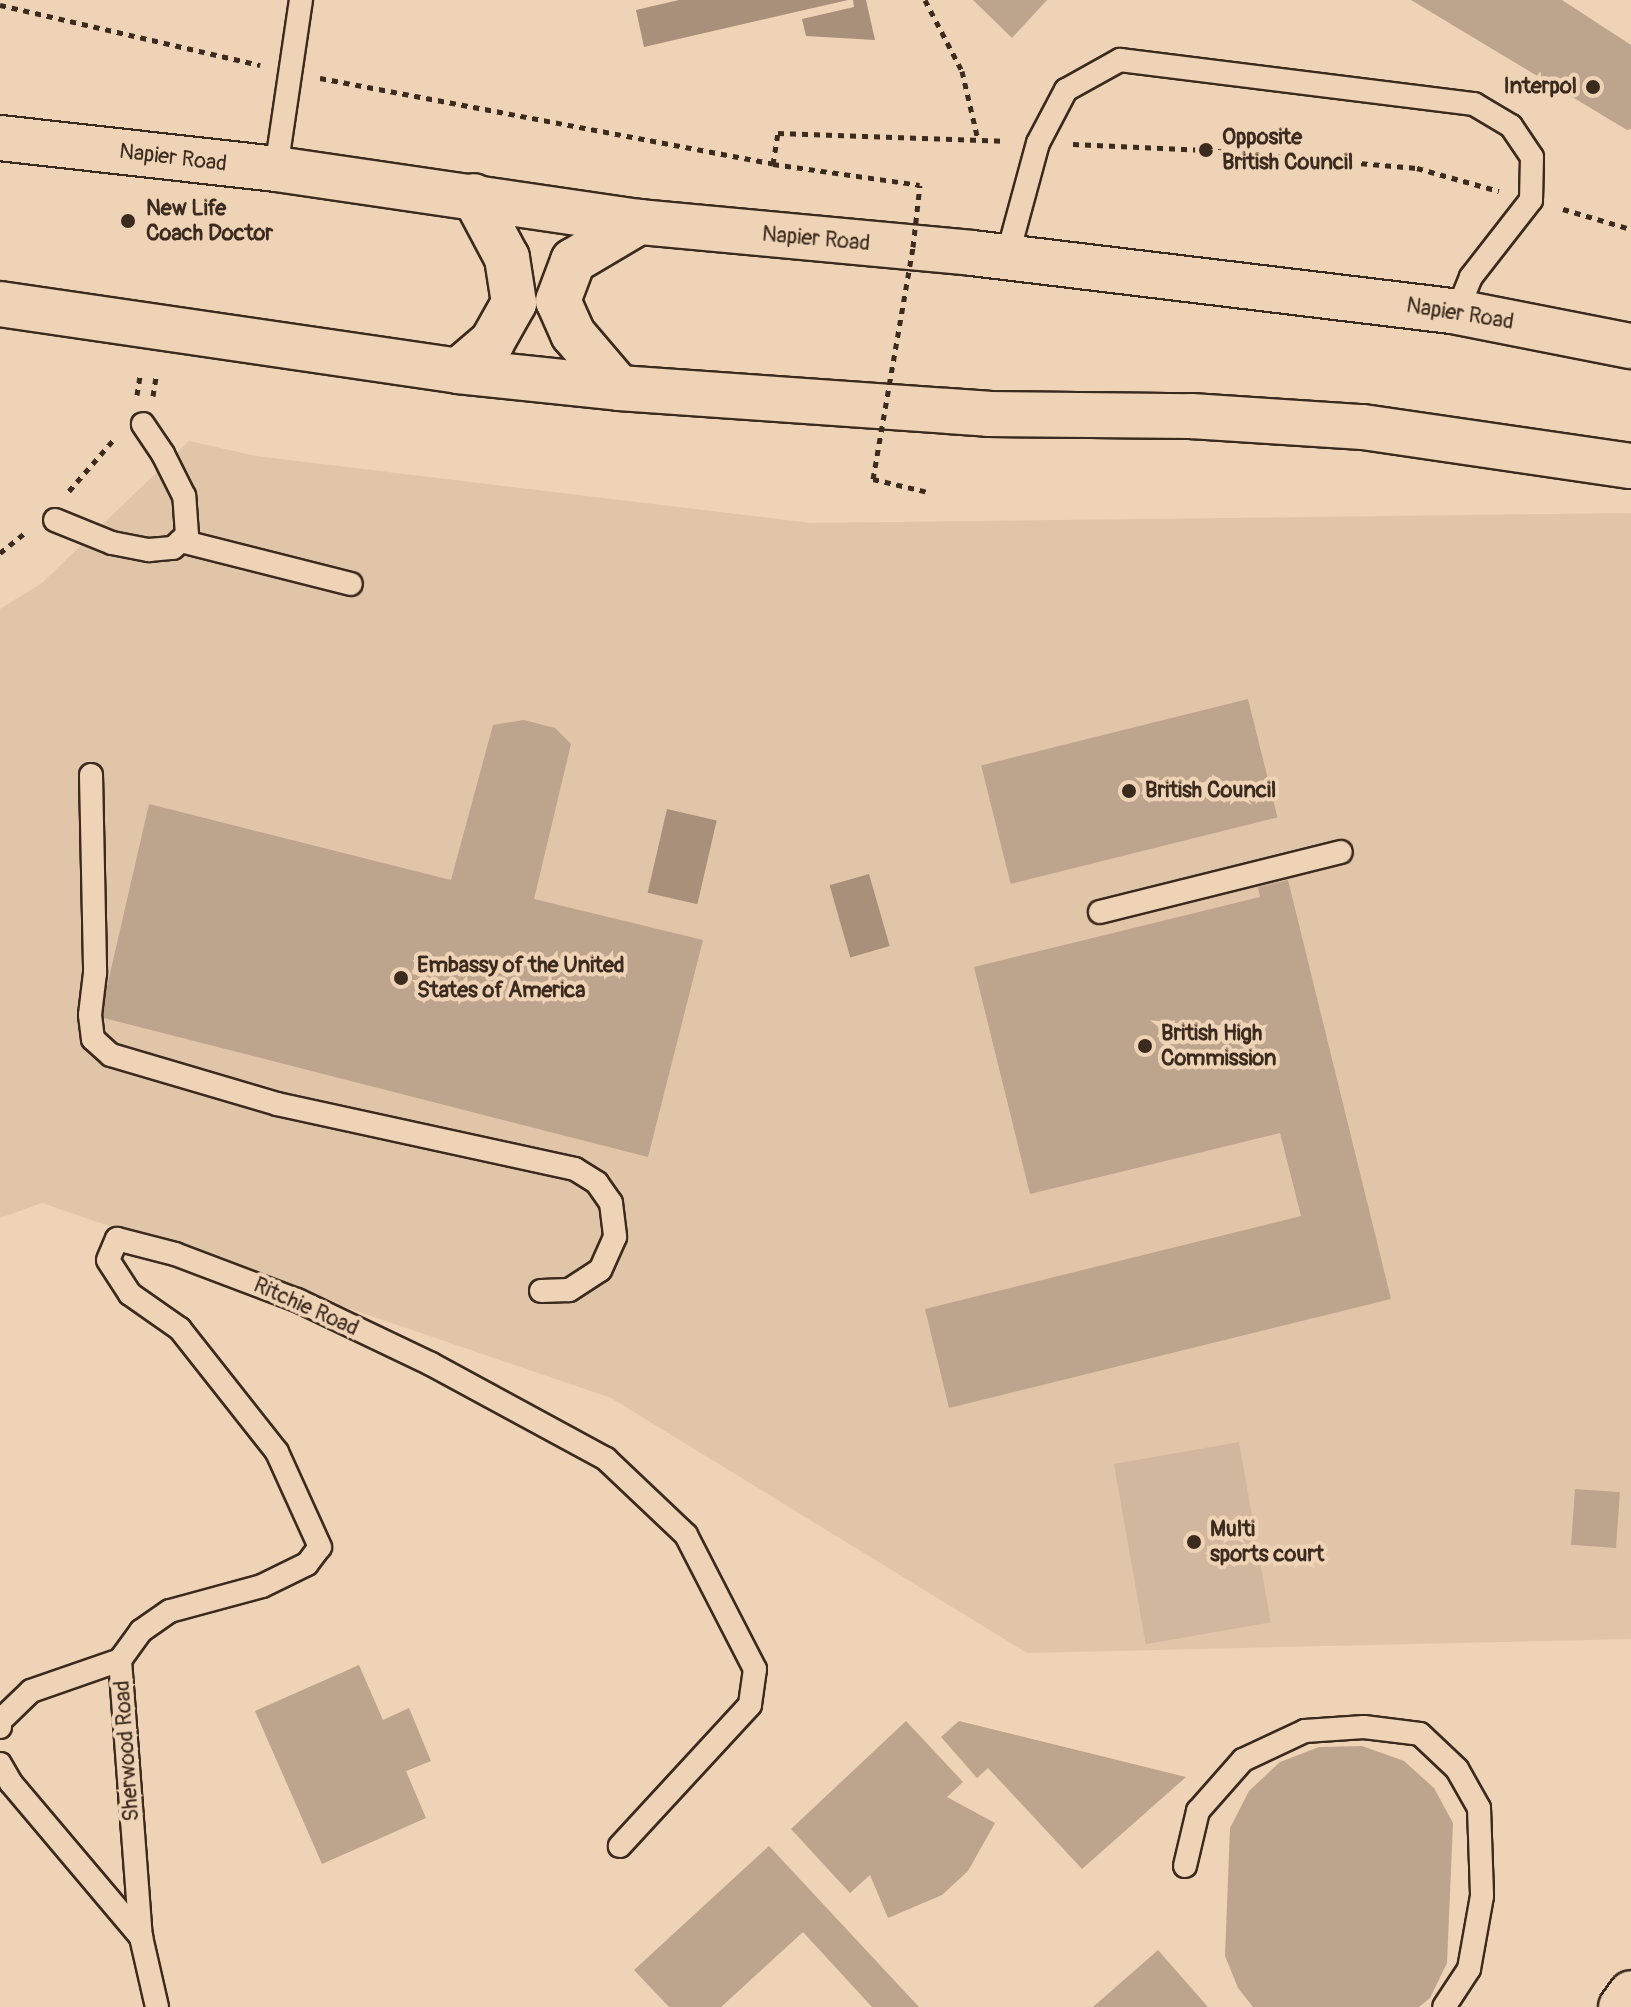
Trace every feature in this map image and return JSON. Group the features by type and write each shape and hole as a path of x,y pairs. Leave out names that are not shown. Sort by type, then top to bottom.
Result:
{"main road":[{"name":"Napier Road","path":"0,138 276,169 639,222 1007,257 1457,312 1626,343"},
{"path":"458,371 492,342 514,303 507,258 474,196"},
{"path":"619,388 573,334 558,301 573,261 639,222"},
{"path":"0,304 458,371 619,388 988,414 1191,416 1363,427 1631,466"},
{"path":"1621,2007 1631,1993"}],"lane":[{"path":"276,169 301,0"},
{"path":"1007,257 1038,143 1066,90 1120,60 1474,104 1511,126 1532,157 1531,200 1471,277 1457,312"},
{"path":"45,522 112,543 149,550 173,548 187,535 184,496 163,454 134,419"},
{"path":"181,541 351,584"},
{"path":"91,775 95,973 90,1015 93,1039 111,1055 277,1104 575,1169 597,1183 611,1203 615,1237 600,1270 569,1290 541,1291"},
{"path":"1100,912 1341,852"},
{"name":"Ritchie Road","path":"120,1660 141,1631 170,1611 262,1586 307,1564 320,1547 277,1452 180,1329 130,1294 108,1260 117,1239 175,1254 297,1300 431,1364 606,1459 686,1535 755,1669 750,1705 620,1846"},
{"name":"Sherwood Road","path":"0,1727 0,1721 31,1691 120,1660 141,1937 157,2007"},
{"path":"1185,1866 1198,1811 1243,1760 1305,1731 1364,1727 1420,1734 1457,1769 1479,1808 1480,1911 1469,1969 1444,2007"},
{"name":"Sherwood Road","path":"0,1764 11,1783 141,1937"}],"path":[{"path":"925,0 962,71 978,140"},
{"path":"0,5 290,72 773,164 920,185 913,247 873,479 928,492"},
{"path":"773,164 778,133 1206,150 1417,168 1631,229"},
{"path":"66,494 134,419 140,376"},
{"path":"0,553 45,522"}],"shaded area":[{"path":"679,0 848,0 644,47 636,10"},
{"path":"853,0 866,0 875,40 806,36 802,19 854,7"},
{"path":"189,441 256,456 811,523 1631,513 1631,1639 1027,1653 611,1398 42,1203 0,1218 0,609 42,583"},
{"path":"667,809 717,820 697,904 648,893"},
{"path":"869,874 890,946 850,957 830,885"},
{"name":"Multi sports court","path":"1239,1442 1271,1622 1146,1644 1114,1464"}],"building":[{"path":"973,0 1047,0 1012,38"},
{"name":"Interpol","path":"1411,0 1562,0 1631,45 1631,129 1627,130"},
{"name":"British Council","path":"1248,699 1278,817 1011,884 981,766"},
{"name":"Embassy of the United States of America","path":"524,720 555,728 571,744 534,899 703,940 648,1157 100,1017 149,804 451,880 493,725"},
{"path":"1288,880 1391,1299 949,1408 925,1309 1301,1216 1280,1133 1030,1194 974,967 1260,897 1258,887"},
{"path":"1575,1489 1620,1492 1616,1548 1571,1545"},
{"path":"359,1665 383,1720 409,1708 431,1761 406,1771 426,1818 322,1864 255,1711"},
{"path":"906,1721 963,1782 947,1797 995,1823 968,1871 942,1895 888,1918 870,1875 850,1893 791,1829"},
{"path":"959,1721 1186,1777 1082,1869 988,1768 977,1778 941,1737"},
{"path":"1362,1746 1404,1761 1434,1788 1453,1823 1447,1963 1430,1998 1419,2007 1253,2007 1238,1988 1225,1956 1230,1828 1249,1791 1280,1762 1319,1747"},
{"path":"769,1846 919,2007 872,2007 803,1932 721,2007 669,2007 634,1970"},
{"path":"1158,1950 1208,2007 1093,2007"}],"place":[{"name":"Interpol","path":"1593,87"},
{"name":"Opposite British Council","path":"1206,150"},
{"name":"New Life Coach Doctor","path":"128,221"},
{"name":"British Council","path":"1129,791"},
{"name":"Embassy of the United States of America","path":"401,978"},
{"name":"British High Commission","path":"1145,1046"},
{"name":"Multi sports court","path":"1194,1542"}]}
